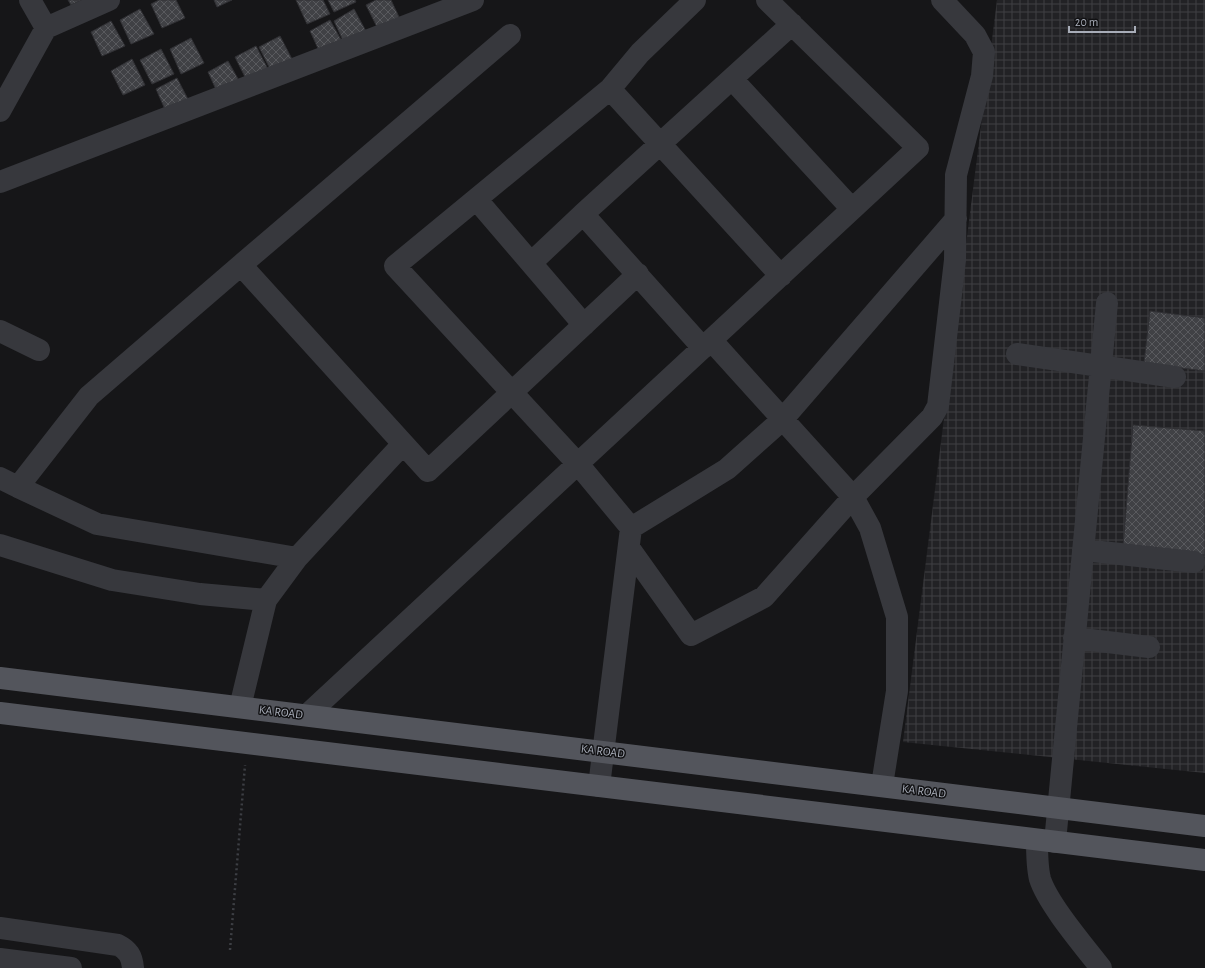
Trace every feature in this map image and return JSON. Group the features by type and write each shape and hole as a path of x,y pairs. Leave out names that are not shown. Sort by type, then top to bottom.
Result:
{"main road":[{"name":"KA ROAD","path":"0,678 882,785 1205,826"},
{"path":"0,714 246,742 1205,860"}],"street":[{"path":"30,0 46,28"},
{"path":"0,111 46,28 109,0"},
{"path":"0,182 473,0"},
{"path":"694,0 640,52 610,89 395,266 578,464 630,538 691,635 764,597 853,497 932,417 938,406 955,260 956,175 982,76 984,52 975,35 942,0"},
{"path":"307,715 918,148 767,0"},
{"path":"531,263 792,24"},
{"path":"297,558 97,524 9,482 89,396 510,35"},
{"path":"732,79 852,209"},
{"path":"610,89 781,276"},
{"path":"477,200 584,325"},
{"path":"583,214 638,274 782,420 853,497 870,528 897,617 897,691 882,785"},
{"path":"599,786 630,538 727,469 782,420 956,219"},
{"path":"241,265 428,472 638,274"},
{"path":"1101,968 1049,898 1040,880 1037,858 1046,841 1058,808 1107,303"},
{"path":"0,331 39,350"},
{"path":"1017,354 1175,377"},
{"path":"240,707 266,600 297,558 403,444"},
{"path":"0,545 112,580 200,594 266,600"},
{"path":"1083,550 1194,562"},
{"path":"1074,638 1149,647"},
{"path":"0,928 118,945 127,949 133,961 133,968"},
{"path":"11,962 71,968"}],"path":[{"path":"230,950 246,742"}],"shaded area":[{"path":"997,0 1205,0 1205,773 903,742"}],"building":[{"path":"68,0 82,0 71,5"},
{"path":"159,0 176,0 185,18 162,28 151,4"},
{"path":"214,0 232,0 217,7"},
{"path":"296,0 323,0 330,14 307,24"},
{"path":"328,0 355,0 356,2 334,12"},
{"path":"376,0 391,0 400,19 378,29 366,5"},
{"path":"140,9 154,34 131,44 120,20"},
{"path":"354,9 368,35 345,45 334,21"},
{"path":"330,20 344,45 321,55 310,31"},
{"path":"111,21 125,46 102,56 91,32"},
{"path":"280,36 293,61 271,71 259,47"},
{"path":"191,38 204,63 181,74 170,49"},
{"path":"256,46 269,71 247,81 235,57"},
{"path":"161,49 174,74 152,84 140,60"},
{"path":"132,59 145,85 123,95 111,71"},
{"path":"228,61 242,86 219,96 208,72"},
{"path":"177,78 190,103 167,114 156,89"},
{"path":"1150,311 1205,318 1205,371 1144,363"},
{"path":"1133,425 1205,431 1205,555 1123,547"}]}
